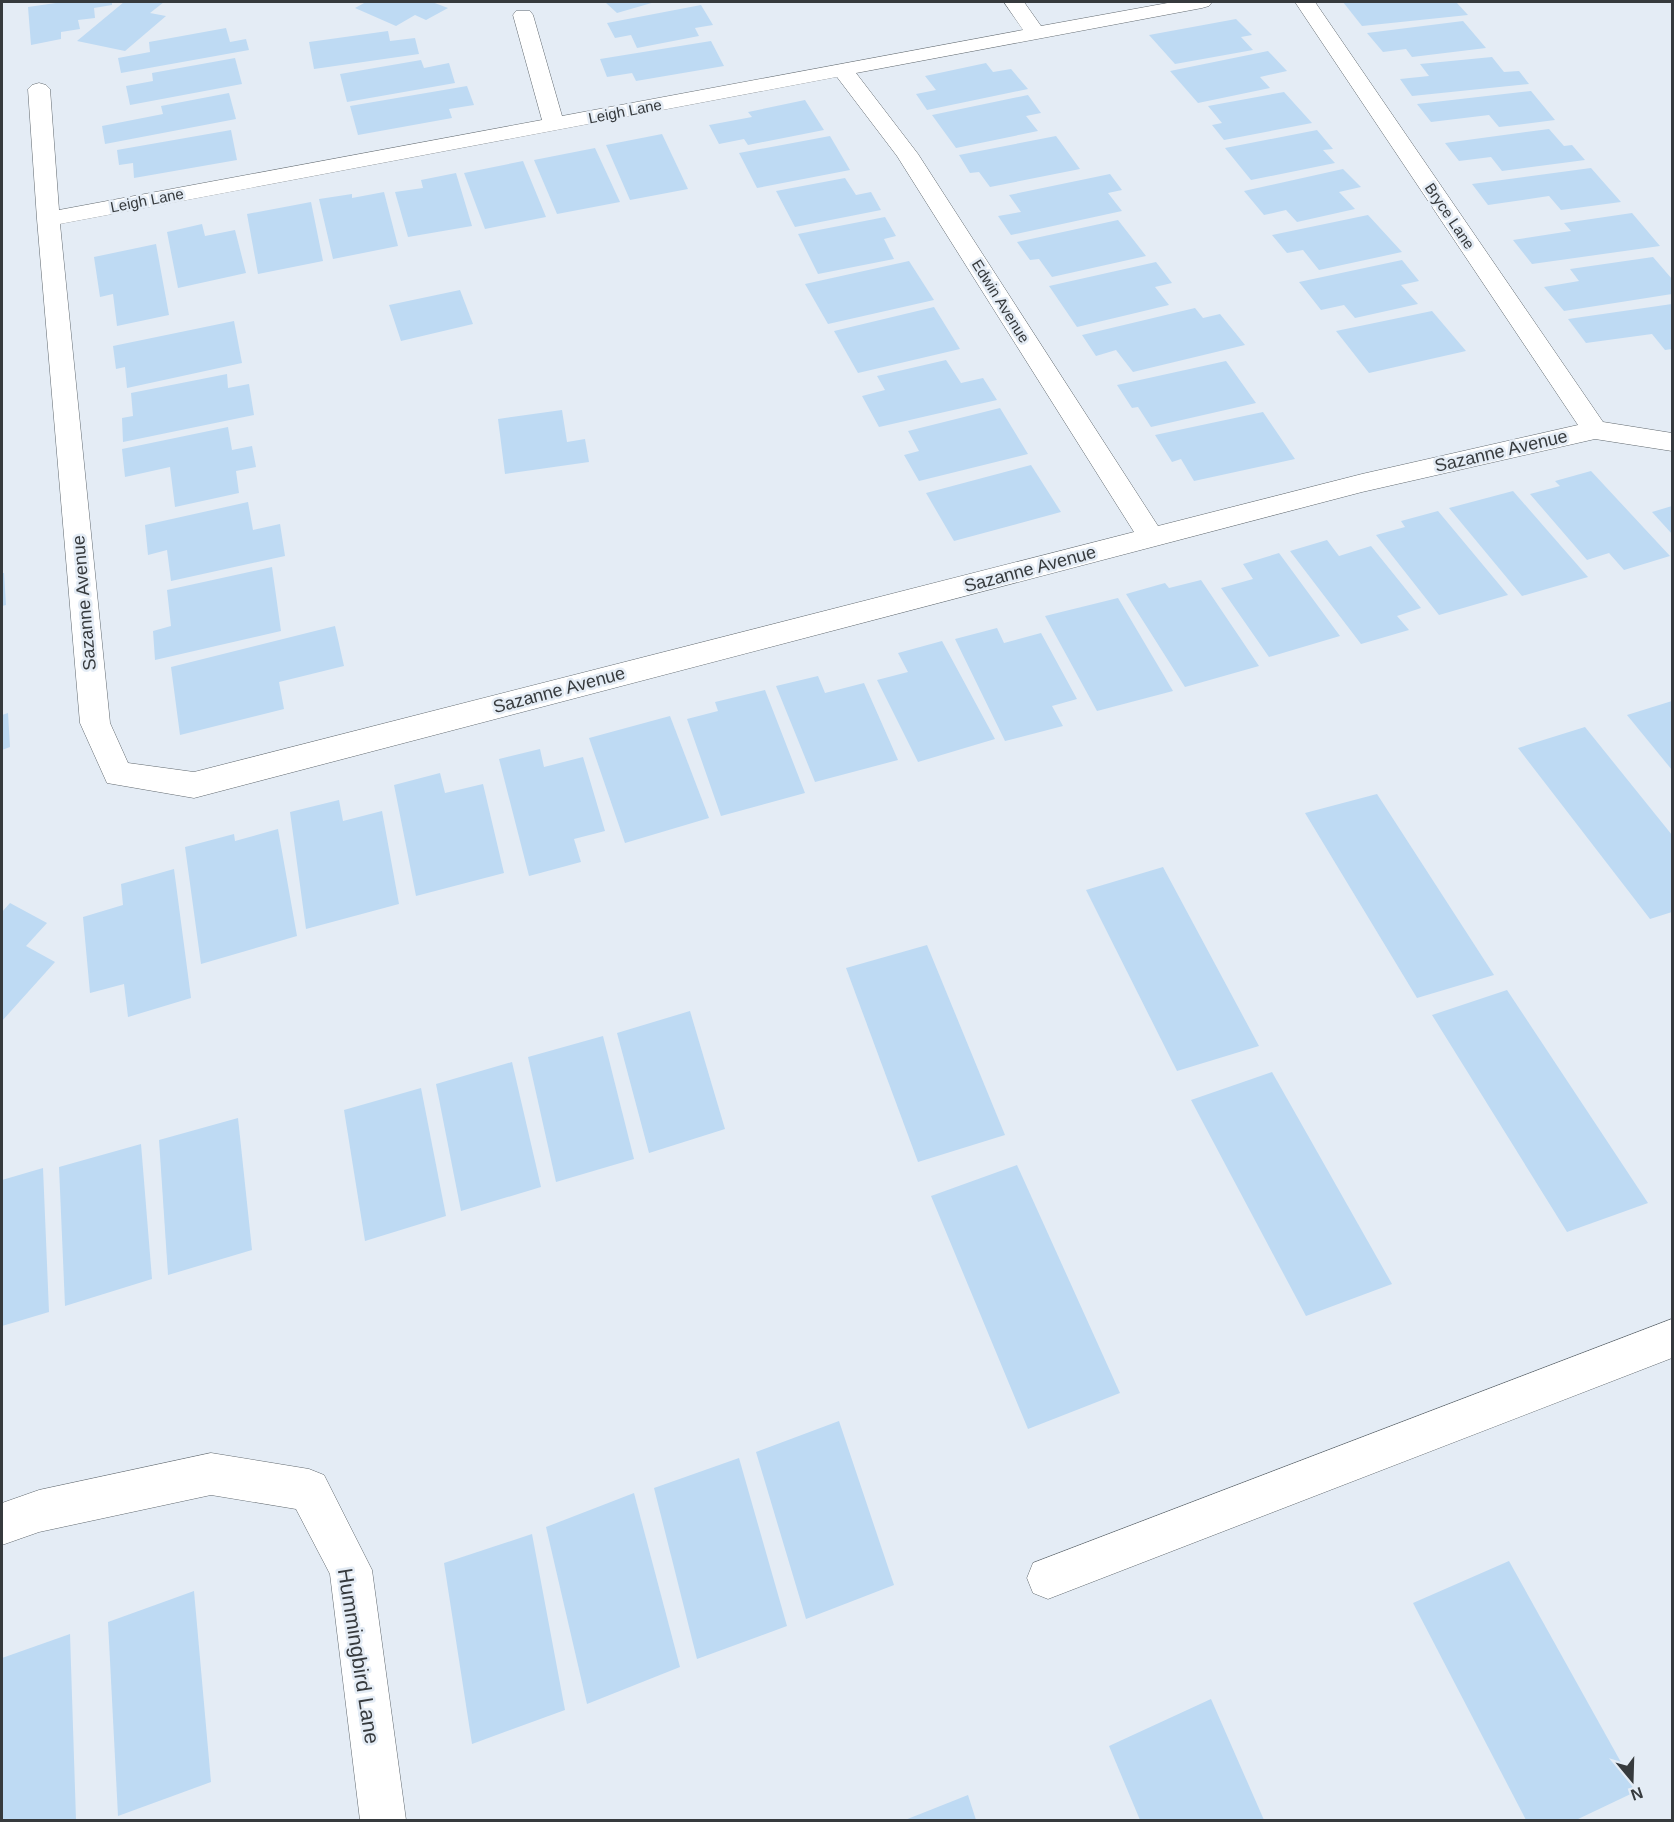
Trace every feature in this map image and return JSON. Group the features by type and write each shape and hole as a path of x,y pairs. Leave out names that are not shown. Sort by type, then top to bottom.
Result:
{"street":[{"path":"1014,2 1035,33"},
{"name":"Leigh Lane","path":"48,219 1202,2"},
{"name":"Bryce Lane","path":"1305,2 1595,430"},
{"path":"523,15 554,124"},
{"name":"Edwin Avenue","path":"843,69 907,154 1151,537"},
{"name":"Sazanne Avenue","path":"39,89 48,219 95,723 118,774 194,785 1362,483 1595,430 1672,442"},
{"path":"1048,1578 1672,1339"},
{"name":"Hummingbird Lane","path":"2,1524 39,1511 211,1474 309,1490 351,1570 383,1821"}],"building":[{"path":"63,2 112,2 112,5 94,8 95,18 78,20 80,29 61,32 61,39 31,45 28,7"},
{"path":"124,2 164,2 150,13 166,16 125,51 77,41"},
{"path":"366,2 432,2 448,8 426,20 415,15 396,26 355,8"},
{"path":"605,2 655,2 617,13"},
{"path":"1343,2 1456,2 1468,15 1362,26"},
{"path":"701,5 713,25 695,28 699,36 637,48 631,35 615,38 607,23"},
{"path":"1236,19 1252,35 1241,37 1253,50 1175,64 1149,35"},
{"path":"1463,21 1486,48 1412,57 1406,49 1383,52 1367,33"},
{"path":"226,28 230,42 246,39 249,50 121,73 118,58 150,52 149,42"},
{"path":"388,31 390,41 415,38 419,54 314,69 309,42"},
{"path":"711,41 724,66 636,81 632,73 607,77 600,59"},
{"path":"1268,51 1287,71 1260,77 1270,88 1198,103 1170,71"},
{"path":"1492,57 1504,72 1519,71 1529,84 1412,96 1400,79 1429,76 1420,64"},
{"path":"235,58 242,84 130,105 126,86 153,81 152,73"},
{"path":"421,60 424,68 449,63 455,83 347,102 340,74"},
{"path":"986,63 993,72 1011,69 1028,89 927,110 916,94 936,90 925,76"},
{"path":"467,86 474,105 449,109 452,118 358,135 350,106"},
{"path":"1531,91 1555,120 1499,127 1489,115 1431,122 1417,104"},
{"path":"1284,92 1312,123 1224,140 1212,125 1222,123 1208,106"},
{"path":"229,93 236,119 105,144 102,126 163,114 161,106"},
{"path":"1028,95 1041,113 1026,116 1038,131 956,148 932,115"},
{"path":"805,100 824,130 748,145 744,139 719,144 709,125 752,117 748,112"},
{"path":"1549,129 1564,146 1572,145 1585,160 1502,171 1491,157 1459,161 1445,143"},
{"path":"231,130 237,160 134,178 133,163 119,165 117,150"},
{"path":"1317,130 1333,149 1323,150 1335,163 1251,180 1225,148"},
{"path":"662,134 688,189 630,200 606,145"},
{"path":"830,136 850,170 757,188 739,153"},
{"path":"1056,136 1080,169 990,187 979,172 970,173 959,155"},
{"path":"595,148 620,202 557,214 534,160"},
{"path":"523,161 546,217 485,229 464,173"},
{"path":"1591,168 1621,202 1561,210 1549,196 1488,205 1472,184"},
{"path":"1343,169 1361,187 1339,192 1355,209 1297,222 1286,210 1264,215 1244,191"},
{"path":"456,173 472,226 408,237 395,192 423,188 421,180"},
{"path":"1110,174 1122,190 1108,193 1122,211 1011,235 998,216 1021,212 1009,195"},
{"path":"845,178 856,195 871,192 881,210 795,227 776,191"},
{"path":"384,192 398,246 333,259 319,199 352,194 352,198"},
{"path":"311,202 323,261 258,274 247,214"},
{"path":"1632,213 1660,246 1532,264 1513,240 1571,231 1564,223"},
{"path":"1368,215 1402,252 1319,270 1303,250 1287,253 1272,235"},
{"path":"885,217 896,236 884,239 894,259 818,274 798,234"},
{"path":"1118,220 1146,256 1052,277 1039,259 1030,260 1017,242"},
{"path":"202,224 205,236 235,230 246,273 178,288 167,232"},
{"path":"156,244 169,315 117,326 113,294 100,297 94,257"},
{"path":"1653,257 1672,279 1672,294 1564,311 1544,287 1579,281 1570,269"},
{"path":"1402,260 1419,281 1401,285 1418,304 1355,318 1344,305 1321,310 1299,282"},
{"path":"909,261 934,300 828,324 805,284"},
{"path":"1156,262 1172,283 1155,287 1169,305 1077,327 1049,286"},
{"path":"460,290 473,324 401,341 389,305"},
{"path":"1672,304 1672,349 1665,350 1652,334 1586,343 1568,319"},
{"path":"934,307 960,349 858,373 834,331"},
{"path":"1195,308 1203,318 1220,314 1245,345 1133,372 1116,350 1096,356 1082,335"},
{"path":"1432,311 1466,351 1369,373 1336,331"},
{"path":"234,321 242,363 127,388 125,367 116,369 113,346"},
{"path":"946,360 961,383 983,378 997,400 879,427 862,396 885,390 877,376"},
{"path":"1226,361 1256,403 1151,427 1138,407 1132,408 1117,385"},
{"path":"227,374 228,388 249,384 254,415 123,442 122,418 133,416 131,393"},
{"path":"1000,408 1028,454 919,481 904,455 919,451 908,431"},
{"path":"562,410 567,442 585,439 589,462 505,474 498,419"},
{"path":"1263,412 1295,459 1194,481 1181,459 1172,462 1155,435"},
{"path":"228,427 232,450 252,446 256,467 236,471 239,493 175,507 170,467 125,477 122,449"},
{"path":"1031,465 1061,512 954,541 926,493"},
{"path":"1591,471 1670,556 1624,570 1609,553 1587,560 1530,494 1560,486 1555,481"},
{"path":"1513,491 1588,577 1522,596 1449,508"},
{"path":"248,502 253,530 280,524 285,556 171,581 167,550 148,555 145,525"},
{"path":"1672,506 1672,534 1652,512"},
{"path":"1438,511 1508,595 1439,615 1376,535 1405,527 1401,521"},
{"path":"1327,540 1339,556 1371,546 1421,608 1397,616 1409,630 1361,644 1290,551"},
{"path":"1279,553 1340,636 1269,657 1221,588 1253,579 1243,564"},
{"path":"272,567 281,631 155,660 153,631 171,626 167,590"},
{"path":"2,573 4,573 6,605 2,606"},
{"path":"1201,580 1259,666 1185,687 1126,594 1165,583 1169,588"},
{"path":"1118,598 1173,691 1097,711 1045,616"},
{"path":"335,626 344,666 279,682 284,709 180,735 171,667"},
{"path":"997,628 1004,643 1041,633 1077,699 1052,706 1063,726 1005,741 955,639"},
{"path":"942,641 995,739 918,762 877,680 908,672 898,653"},
{"path":"818,676 825,693 864,683 898,760 815,782 776,686"},
{"path":"765,690 805,793 721,816 687,719 718,711 715,702"},
{"path":"1672,701 1672,770 1627,715"},
{"path":"8,713 10,747 2,750 2,715"},
{"path":"670,716 709,818 625,843 589,738"},
{"path":"1585,727 1672,835 1672,912 1650,919 1518,748"},
{"path":"540,749 544,767 583,757 605,831 574,839 581,862 529,876 499,759"},
{"path":"440,773 445,793 483,784 504,873 416,896 394,785"},
{"path":"1377,794 1494,975 1417,998 1305,813"},
{"path":"339,800 343,821 382,811 399,904 306,929 290,812"},
{"path":"278,829 297,936 201,964 185,847 234,834 235,841"},
{"path":"1163,867 1259,1046 1177,1071 1086,890"},
{"path":"174,869 191,998 128,1017 124,984 90,993 83,917 123,905 121,884"},
{"path":"10,903 47,923 26,946 55,962 2,1021 2,912"},
{"path":"927,945 1005,1135 918,1162 846,968"},
{"path":"1507,990 1648,1203 1567,1232 1432,1015"},
{"path":"690,1011 725,1129 649,1153 617,1033"},
{"path":"603,1036 634,1159 556,1182 528,1057"},
{"path":"512,1062 541,1187 461,1211 436,1084"},
{"path":"1272,1072 1392,1284 1306,1316 1191,1100"},
{"path":"421,1088 446,1216 365,1241 344,1110"},
{"path":"238,1118 252,1250 168,1275 159,1140"},
{"path":"141,1144 152,1279 65,1306 59,1167"},
{"path":"1017,1165 1120,1393 1028,1429 931,1196"},
{"path":"43,1168 49,1312 2,1326 2,1180"},
{"path":"839,1421 894,1585 806,1619 756,1452"},
{"path":"739,1458 787,1626 697,1659 654,1488"},
{"path":"634,1493 680,1667 587,1704 546,1527"},
{"path":"532,1534 565,1710 472,1744 444,1563"},
{"path":"1509,1561 1637,1791 1576,1820 1526,1820 1413,1603"},
{"path":"194,1591 211,1782 118,1816 108,1622"},
{"path":"70,1634 76,1820 2,1820 2,1658"},
{"path":"1211,1699 1264,1820 1140,1820 1109,1746"},
{"path":"968,1795 976,1820 905,1820"}]}
